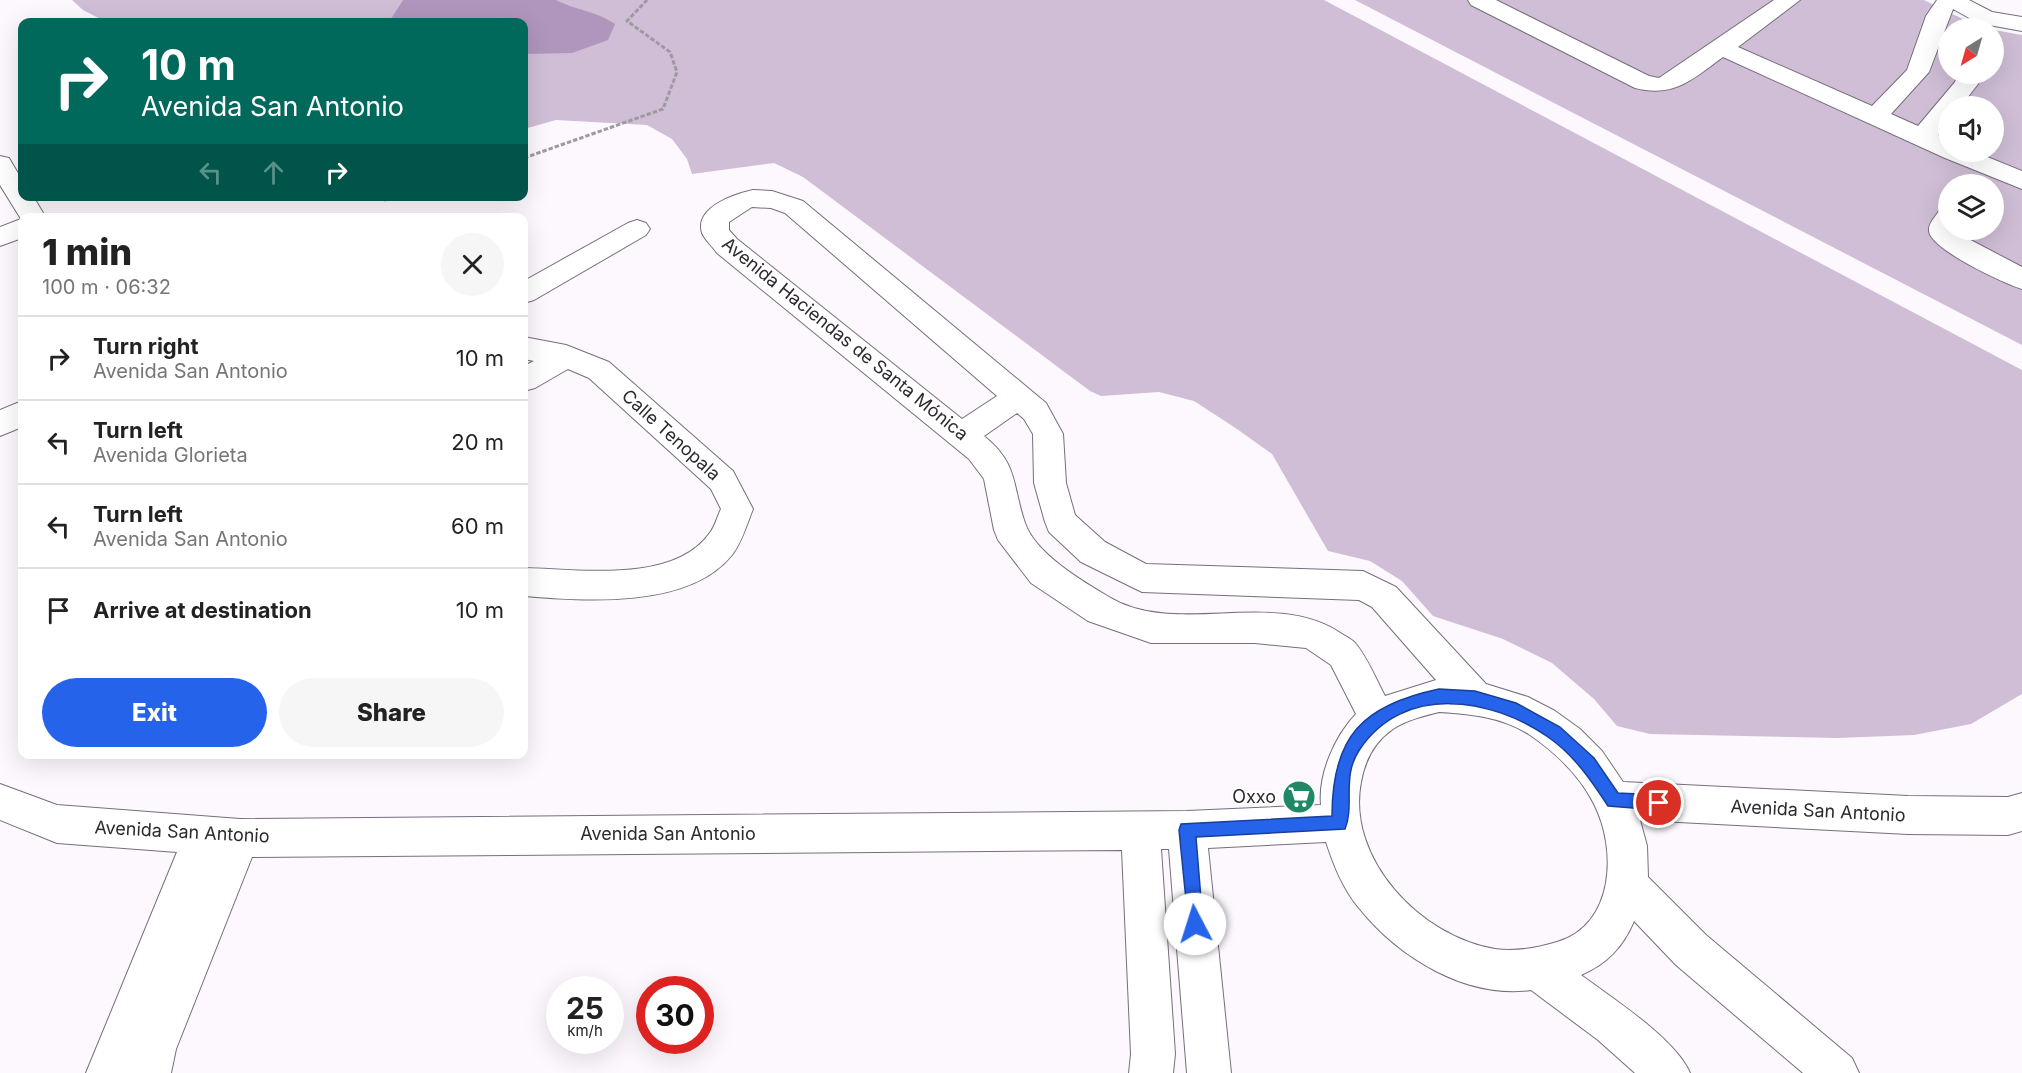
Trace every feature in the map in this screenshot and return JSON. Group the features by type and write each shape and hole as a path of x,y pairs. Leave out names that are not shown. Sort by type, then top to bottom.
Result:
{"street":[{"path":"1479,0 1643,83 1660,86 1674,81 1789,0"},
{"path":"1874,117 1921,66 1937,56 1932,25 1939,10 1951,0 1975,18"},
{"path":"2004,24 2022,24"},
{"path":"1722,48 1938,145"},
{"path":"1922,138 1966,84"},
{"path":"1966,162 1980,174"},
{"path":"0,164 18,193"},
{"path":"2004,178 2022,181"},
{"name":"Avenida Haciendas de Santa Mónica","path":"1378,718 1343,654 1313,633 1255,628 1151,628 1100,610 1043,573 1010,530 999,474 980,450 726,246 716,232 716,219 729,206 747,199 772,198 794,207 1035,411 1048,434 1050,483 1061,522 1093,552 1142,578 1363,586 1384,597 1475,698"},
{"path":"528,290 637,229"},
{"path":"0,237 18,230"},
{"path":"1950,240 2022,279"},
{"name":"Calle Tenopala","path":"528,349 566,356 599,370 722,480 737,509 720,546 684,573 640,584 528,582"},
{"path":"528,378 566,356"},
{"path":"961,435 1019,397"},
{"path":"0,424 18,415"},
{"path":"1243,580 1255,628"},
{"path":"1428,698 1475,698 1516,710 1555,732 1589,763 1614,800 1624,829 1630,858 1628,886 1612,926 1582,955 1539,970 1486,968 1435,949 1389,914 1357,871 1340,823 1340,781 1353,746 1378,718 1406,703 1428,698"},
{"name":"Avenida San Antonio","path":"1614,800 1908,815 2008,816 2022,813"},
{"name":"Avenida San Antonio","path":"0,802 57,824 222,837 1187,830 1340,823"},
{"path":"1140,830 1153,1054 1151,1073"},
{"path":"1187,830 1209,1073"},
{"path":"108,1073 222,837"},
{"path":"149,1073 154,1049 222,837"},
{"path":"1628,886 1691,950 1837,1073"},
{"path":"1539,970 1613,1025 1668,1073"}],"path":[{"path":"528,157 663,109 676,72 670,52 627,21 647,0"}],"shaded area":[{"path":"72,0 1324,0 2022,370 2022,694 1971,724 1914,735 1838,738 1650,734 1617,726 1594,699 1552,663 1503,639 1433,616 1402,581 1370,561 1328,551 1272,454 1237,429 1194,401 1159,392 1101,396 1090,391 803,177 774,163 692,174 687,159 672,139 647,125 556,120 528,128 528,18 98,18 83,10"},
{"path":"403,0 556,0 615,24 608,40 572,53 528,54 528,18 392,18"},
{"path":"1355,0 1924,0 1961,18 1938,18 1938,84 2004,84 2004,32 2022,35 2022,345"}],"place":[{"name":"Oxxo","path":"1299,797"}],"route":[{"path":"1195,924 1187,830 1340,823 1340,781 1353,746 1378,718 1406,703 1439,696 1475,698 1516,710 1555,732 1589,763 1614,800 1659,803"}]}
